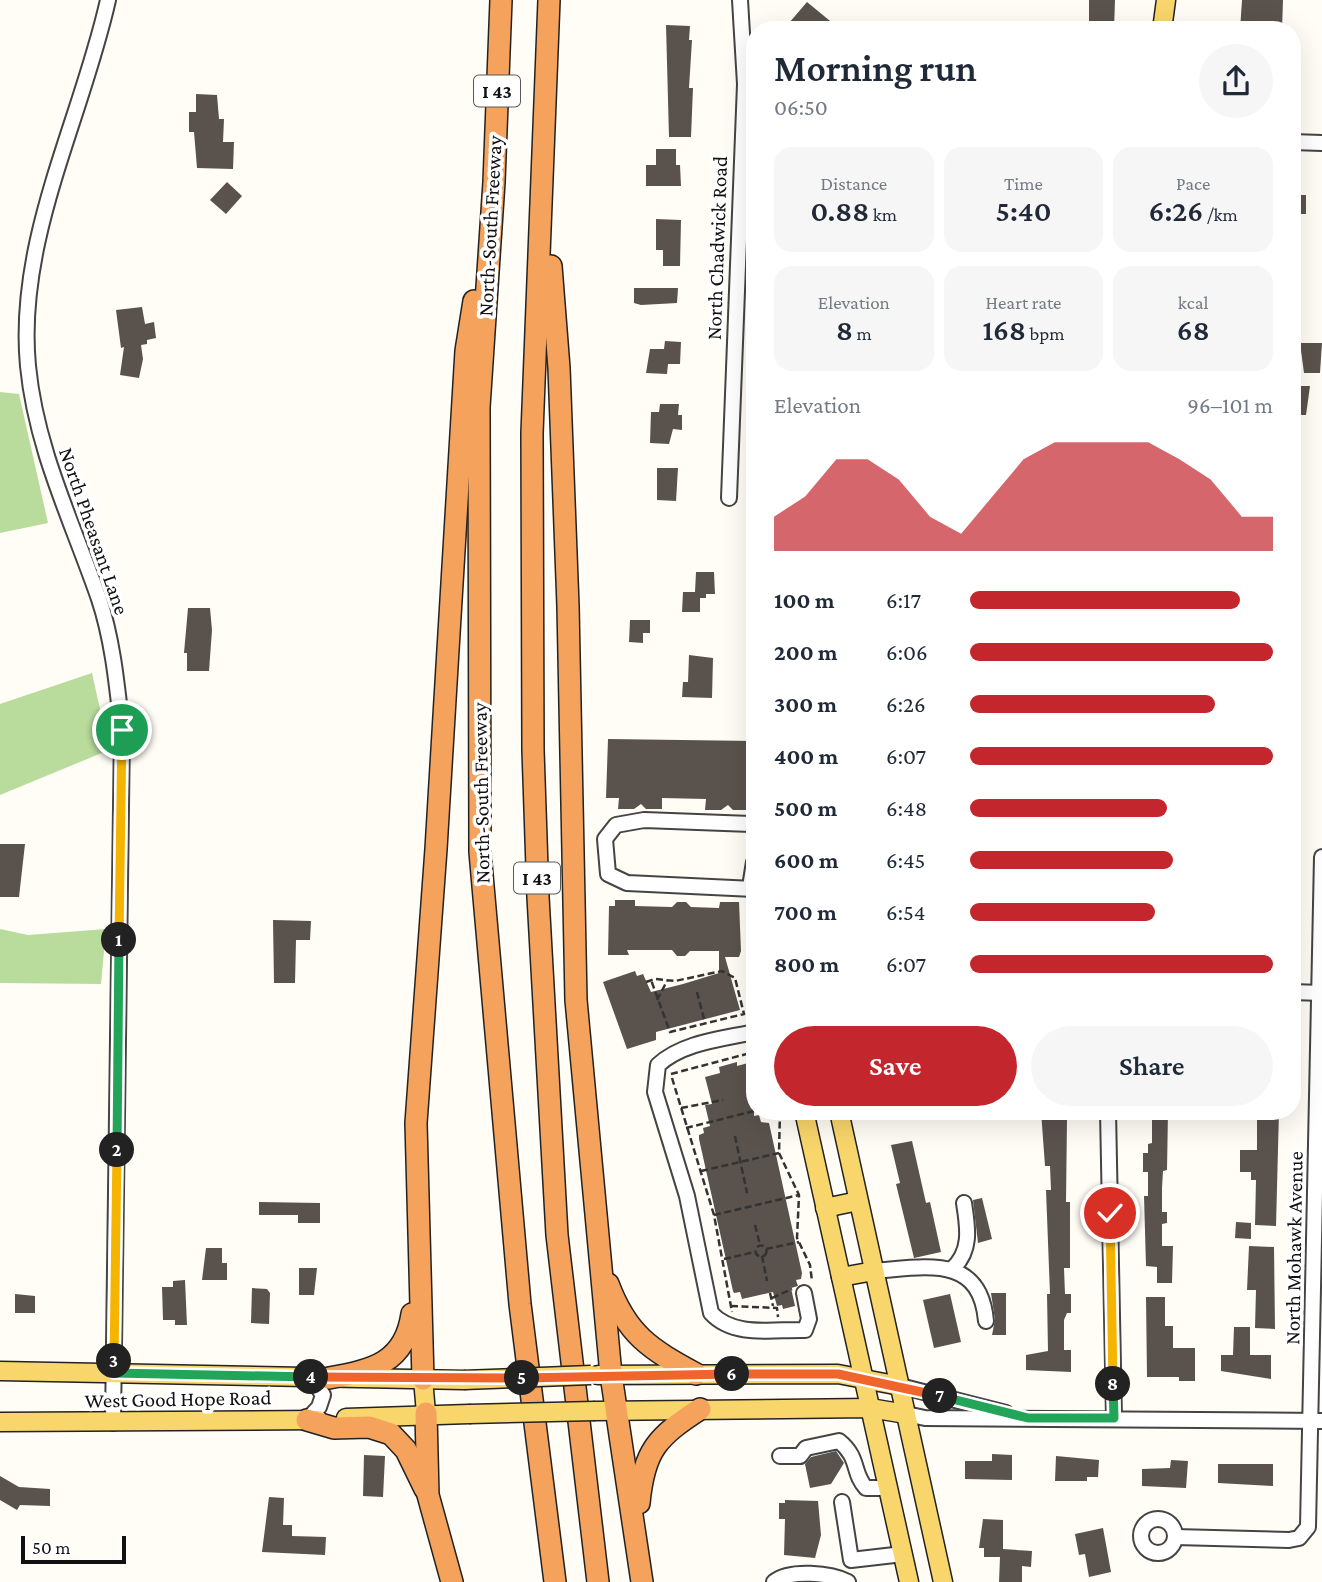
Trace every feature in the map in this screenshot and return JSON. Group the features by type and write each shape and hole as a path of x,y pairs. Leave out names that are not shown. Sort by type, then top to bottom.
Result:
{"highway":[{"name":"North-South Freeway","path":"501,0 494,182 479,407 480,852 520,1304 555,1582"},
{"name":"I 43","path":"549,0 532,433 533,736 538,897 557,1235 598,1582"},
{"path":"543,170 560,394 576,1000 600,1261 601,1375 606,1411 636,1533 642,1582"},
{"path":"423,1379 418,1277 417,1111 436,849 466,351 494,182"},
{"path":"600,1261 628,1327 643,1343 696,1374"},
{"path":"320,1378 365,1370 391,1358 402,1348 410,1333 418,1277"},
{"path":"636,1533 642,1471 664,1432 700,1409"},
{"path":"426,1413 428,1495"},
{"path":"307,1420 334,1428 369,1427 391,1434 406,1450 428,1495 452,1582"}],"main road":[{"path":"1163,21 1166,0"},
{"path":"806,1120 909,1582"},
{"path":"841,1120 943,1582"},
{"path":"825,1208 858,1200"},
{"path":"841,1277 874,1271"},
{"name":"West Good Hope Road","path":"0,1371 464,1380 601,1375 817,1374 863,1378 900,1386"},
{"path":"423,1379 426,1413"},
{"name":"West Good Hope Road","path":"0,1422 307,1420 426,1413 700,1409 870,1408 906,1414"}],"street":[{"name":"North Pheasant Lane","path":"108,0 84,92 45,210 27,320 28,366 45,459 100,601 115,664 122,730 113,1423"},
{"name":"North Chadwick Road","path":"740,0 746,50"},
{"path":"1301,142 1322,143"},
{"name":"North Chadwick Road","path":"729,498 746,162"},
{"path":"746,824 644,820 616,825 604,838 608,874 627,883 746,888"},
{"name":"North Mohawk Avenue","path":"1175,1537 1289,1540 1305,1534 1309,1516 1317,1421 1322,857"},
{"path":"1301,992 1321,993"},
{"path":"746,1034 694,1046 666,1057 658,1065 655,1092 687,1196 711,1313 733,1329 805,1330 809,1320 805,1289"},
{"path":"1108,1120 1114,1418"},
{"path":"951,1270 964,1259 968,1234 964,1203"},
{"path":"874,1271 951,1270 963,1273 974,1283 984,1299 986,1321"},
{"path":"307,1420 319,1407 323,1395 320,1378"},
{"name":"West Good Hope Road","path":"900,1386 1028,1418"},
{"name":"West Good Hope Road","path":"906,1414 925,1418 1317,1421"},
{"path":"780,1457 800,1457 806,1448 839,1441 856,1460 861,1482 866,1488 888,1489"},
{"path":"842,1502 851,1560 903,1554"},
{"path":"774,1582 781,1577 801,1575 838,1576 848,1582"}],"path":[{"path":"646,982 651,980 667,980 716,971 735,978 744,1014 670,1032 651,980"},
{"path":"657,1000 667,980"},
{"path":"697,992 705,1023"},
{"path":"671,1074 746,1054"},
{"path":"666,1057 714,1214 732,1306 733,1329"},
{"path":"681,1108 723,1100"},
{"path":"686,1128 746,1113"},
{"path":"772,1298 805,1289 812,1272 797,1232 799,1195 779,1153 780,1120"},
{"path":"735,1136 747,1193"},
{"path":"701,1171 779,1153"},
{"path":"714,1214 799,1195"},
{"path":"755,1225 760,1245 766,1249 799,1242"},
{"path":"724,1259 755,1252 760,1245"},
{"path":"766,1249 762,1256 766,1281"},
{"path":"755,1252 762,1256"},
{"path":"770,1293 773,1308"},
{"path":"732,1306 777,1308 776,1317 791,1317 790,1329"}],"green space":[{"path":"0,392 19,394 48,523 0,533"},
{"path":"92,673 109,750 0,795 0,704"},
{"path":"0,929 28,935 106,929 101,984 0,983"}],"building":[{"path":"1089,0 1115,0 1114,21 1089,21"},
{"path":"1242,0 1283,0 1282,21 1241,21"},
{"path":"807,2 830,21 791,21"},
{"path":"666,25 690,26 689,40 692,40 689,88 693,88 691,137 669,137"},
{"path":"196,94 217,95 219,119 224,119 223,142 234,142 233,169 197,168 194,132 189,132 189,112 196,112"},
{"path":"656,149 676,149 676,165 680,165 681,186 646,186 646,165 656,165"},
{"path":"227,182 242,196 226,214 210,200"},
{"path":"1301,195 1306,195 1306,214 1301,214"},
{"path":"656,219 681,220 680,266 663,266 663,250 656,250"},
{"path":"634,288 678,288 677,303 634,303"},
{"path":"142,307 145,324 154,322 156,338 141,345 143,359 139,378 120,375 124,347 121,348 116,310"},
{"path":"665,341 681,342 680,364 668,364 667,374 646,373 650,349 664,349"},
{"path":"1301,343 1322,343 1320,373 1304,373"},
{"path":"1301,386 1310,386 1306,415 1301,415"},
{"path":"660,404 679,404 678,415 682,415 682,430 673,429 669,444 650,443 651,412 659,412"},
{"path":"657,468 678,468 676,501 657,500"},
{"path":"696,572 714,572 715,594 706,594 706,598 700,598 700,612 682,612 683,592 695,592"},
{"path":"188,608 210,608 212,630 209,671 187,671 187,653 184,653"},
{"path":"630,620 650,620 650,633 643,633 643,643 629,642"},
{"path":"689,655 713,658 712,698 682,697 683,682 688,682"},
{"path":"608,739 746,741 746,810 733,810 728,805 721,810 705,810 706,799 662,798 662,809 646,809 641,804 634,809 618,809 619,798 606,798"},
{"path":"0,844 25,844 19,897 0,897"},
{"path":"615,900 635,900 635,906 672,907 677,902 686,902 691,907 719,908 720,902 739,902 741,951 739,957 725,957 740,1010 656,1032 656,1040 627,1049 603,982 635,971 637,976 643,974 651,992 683,984 719,973 719,951 690,951 685,956 677,956 672,950 627,950 629,955 608,955 609,906 615,906"},
{"path":"273,920 311,921 310,940 296,940 295,983 274,983"},
{"path":"737,1062 737,1066 746,1064 746,1120 769,1123 802,1273 801,1279 796,1280 798,1286 791,1288 795,1306 783,1309 782,1305 777,1306 773,1292 742,1299 740,1292 733,1291 699,1139 699,1135 704,1133 703,1128 710,1126 705,1105 712,1104 705,1077 720,1073 719,1067"},
{"path":"1042,1120 1067,1120 1066,1202 1070,1202 1070,1268 1064,1268 1065,1294 1071,1294 1071,1313 1067,1313 1064,1320 1064,1350 1071,1350 1071,1372 1026,1370 1026,1355 1048,1351 1047,1294 1050,1294 1046,1190 1051,1190 1050,1166 1045,1166"},
{"path":"1152,1120 1168,1120 1167,1170 1163,1171 1162,1188 1162,1212 1167,1212 1167,1223 1162,1224 1162,1246 1173,1246 1172,1283 1157,1283 1157,1267 1146,1266 1144,1196 1148,1196 1148,1172 1143,1172 1143,1153 1148,1153 1148,1144 1152,1143"},
{"path":"1257,1120 1279,1120 1276,1226 1255,1225 1256,1180 1251,1180 1251,1172 1240,1172 1240,1150 1257,1150"},
{"path":"912,1141 926,1203 930,1202 941,1252 914,1258 896,1184 900,1183 891,1145"},
{"path":"982,1198 992,1239 978,1243 973,1200"},
{"path":"259,1202 320,1203 320,1223 298,1223 298,1215 259,1215"},
{"path":"1236,1222 1251,1223 1251,1239 1235,1238"},
{"path":"1249,1246 1274,1247 1275,1329 1255,1328 1256,1290 1247,1290"},
{"path":"206,1248 222,1248 222,1263 227,1263 227,1280 202,1280"},
{"path":"299,1268 317,1268 314,1295 299,1295"},
{"path":"185,1280 187,1325 175,1325 175,1320 163,1320 162,1287 173,1287 173,1281"},
{"path":"252,1288 267,1289 270,1293 269,1324 251,1323"},
{"path":"991,1293 1006,1293 1006,1335 992,1335 995,1320"},
{"path":"15,1294 35,1296 35,1313 15,1313"},
{"path":"950,1294 961,1342 934,1348 923,1300"},
{"path":"1146,1297 1165,1297 1165,1326 1173,1326 1173,1348 1195,1348 1195,1381 1179,1381 1179,1377 1147,1377"},
{"path":"1234,1327 1250,1327 1250,1355 1271,1355 1271,1379 1221,1371 1221,1355 1233,1355"},
{"path":"836,1451 844,1463 831,1484 810,1488 805,1464 811,1457"},
{"path":"992,1454 1012,1455 1012,1480 965,1479 965,1461 992,1461"},
{"path":"364,1455 385,1456 383,1497 363,1496"},
{"path":"1056,1456 1099,1460 1098,1477 1087,1477 1087,1481 1055,1481"},
{"path":"1171,1460 1188,1461 1186,1488 1142,1486 1142,1469 1170,1468"},
{"path":"1218,1464 1273,1464 1273,1486 1218,1483"},
{"path":"0,1476 19,1487 50,1489 50,1506 20,1505 17,1510 0,1500"},
{"path":"269,1497 284,1498 283,1525 292,1525 292,1536 326,1537 325,1555 262,1552"},
{"path":"785,1500 818,1501 821,1535 815,1558 784,1555 785,1519 779,1519 779,1503 785,1503"},
{"path":"983,1519 1003,1520 1003,1549 1032,1551 1031,1567 1022,1566 1022,1582 999,1582 1000,1557 984,1557 984,1548 979,1548"},
{"path":"1103,1528 1111,1572 1089,1577 1085,1554 1079,1555 1075,1534"}],"route":[{"path":"122,730 114,1373 464,1380 591,1375 838,1374 900,1386 1028,1418 1114,1418 1110,1213"}]}
